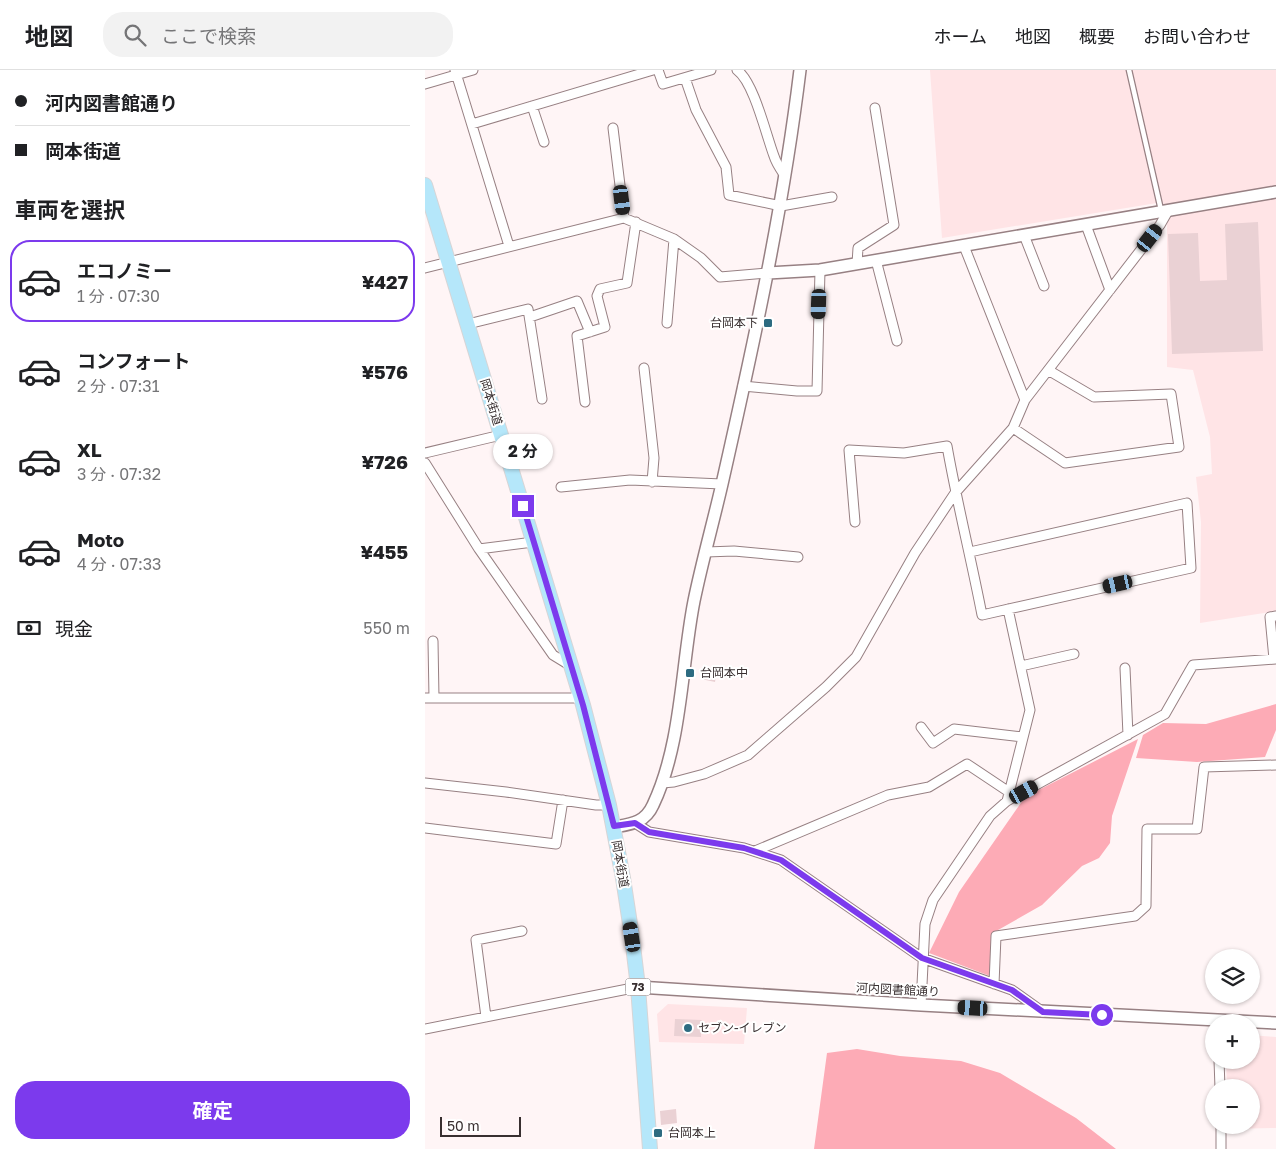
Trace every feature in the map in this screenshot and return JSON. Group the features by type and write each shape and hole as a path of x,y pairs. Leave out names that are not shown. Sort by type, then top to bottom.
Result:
{"main road":[{"name":"岡本街道","path":"425,184 581,698 614,826 626,895 638,987 650,1149"}],"street":[{"path":"425,84 456,72 473,70"},
{"path":"472,124 653,70"},
{"path":"658,70 663,84 711,70"},
{"path":"737,70 742,74 758,108 775,158 785,176"},
{"path":"614,826 635,823 644,818 649,812 662,783 674,742 688,633 768,273 781,206 799,70"},
{"path":"456,72 509,246"},
{"path":"685,78 696,110 726,168 729,195 781,206 832,197"},
{"path":"532,106 544,142"},
{"path":"857,264 858,248 894,225 875,108"},
{"path":"613,128 624,218"},
{"path":"425,268 624,218 674,239 701,258 720,277 820,270 1276,192"},
{"path":"662,783 674,782 704,774 747,755 827,687 856,657 915,553 955,493 1013,428 1025,400 1160,225 1165,211"},
{"path":"585,402 577,336 605,327 597,296 600,289 627,283 636,222"},
{"path":"1086,225 1110,290"},
{"path":"1024,235 1044,286"},
{"path":"667,323 674,239"},
{"path":"963,246 1025,400"},
{"path":"876,260 897,341"},
{"path":"743,386 797,391 817,390 820,270"},
{"path":"529,317 577,301 590,332"},
{"path":"468,324 528,309 542,399"},
{"path":"644,368 654,458 652,482"},
{"path":"1013,428 1065,463 1179,447 1171,394 1094,397 1048,370"},
{"path":"425,453 501,436"},
{"path":"855,522 849,450 904,453 947,446 955,493 970,552 981,615 1191,568 1187,503 970,552"},
{"path":"425,464 479,549 553,655 571,666"},
{"path":"561,487 630,480 722,484"},
{"path":"479,549 533,542"},
{"path":"706,552 734,552 798,557"},
{"path":"1008,609 1030,710 1008,797"},
{"path":"921,1005 925,924 933,900 990,816 1008,797 1165,714 1193,665 1275,659 1270,617 1276,616"},
{"path":"433,641 429,698 581,698"},
{"path":"1021,666 1074,654"},
{"path":"1125,668 1128,734"},
{"path":"921,727 933,743 954,729 1023,737"},
{"path":"755,851 888,795 929,786 967,764 1008,797"},
{"path":"994,984 996,936 1135,916 1146,906 1147,829 1197,829 1204,767 1276,765"},
{"path":"425,783 596,805 609,805"},
{"path":"425,828 556,844 563,800"},
{"path":"635,823 649,832 744,848 781,860 922,958 1012,990 1043,1012"},
{"path":"486,1017 476,940 522,932"},
{"path":"425,1029 638,987"},
{"name":"河内図書館通り","path":"638,987 1205,1021"},
{"name":"河内図書館通り","path":"1260,1023 1276,1024"},
{"path":"1221,1134 1221,1149"}],"lane":[{"path":"1129,70 1165,211"}],"shaded area":[{"path":"930,70 1276,70 1276,611 1200,623 1201,522 1196,477 1212,474 1210,437 1193,370 1167,367 1167,223 1163,202 942,238"},
{"path":"1276,704 1276,730 1265,757 1197,762 1136,758 1143,735 1163,723 1206,724"},
{"path":"1138,739 1112,816 1110,843 1099,858 1082,866 1042,905 991,934 990,976 929,953 959,892 1025,797"},
{"path":"668,1004 747,1008 744,1044 659,1042 657,1014"},
{"path":"1260,1036 1276,1037 1276,1128 1260,1128 1260,1079 1227,1079 1226,1069 1260,1069"},
{"path":"857,1049 900,1056 961,1061 1000,1073 1076,1118 1116,1149 814,1149 827,1053"}],"building":[{"path":"1258,222 1263,351 1172,354 1168,234 1198,233 1200,281 1227,280 1225,224"},
{"path":"704,666 717,669 715,682 701,679"},
{"name":"セブン-イレブン","path":"675,1019 702,1020 701,1037 674,1036"},
{"path":"676,1109 677,1123 661,1125 660,1111"}],"place":[{"name":"台岡本下","path":"768,323"},
{"name":"台岡本中","path":"690,673"},
{"name":"セブン-イレブン","path":"688,1028"},
{"name":"台岡本上","path":"658,1133"}],"route":[{"path":"523,506 583,705 614,826 635,823 649,832 744,848 781,860 922,958 1012,990 1043,1012 1102,1015"}]}
